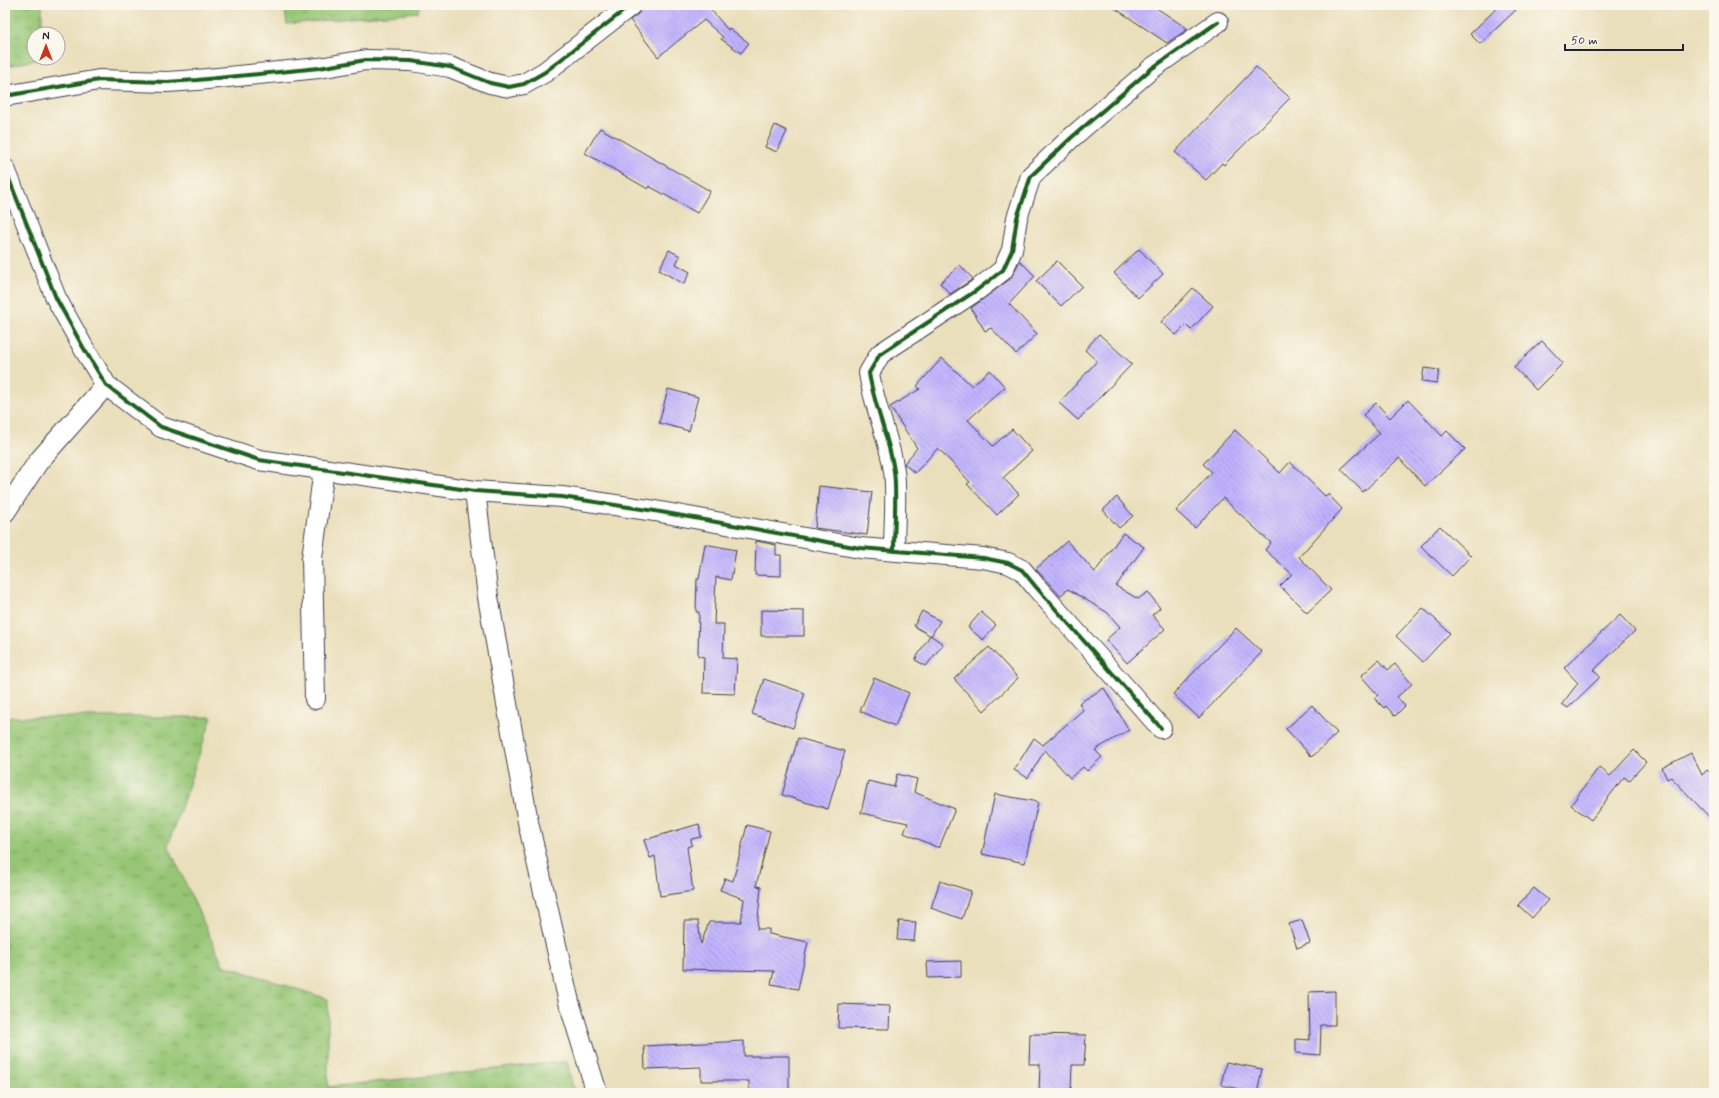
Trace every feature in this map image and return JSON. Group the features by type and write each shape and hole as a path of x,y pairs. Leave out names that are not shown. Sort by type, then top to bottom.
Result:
{"street":[{"path":"5,96 99,80 167,82 197,80 318,68 366,60 411,61 450,67 490,83 509,87 524,84 545,72 632,5"},
{"path":"894,551 894,472 884,428 872,396 869,373 880,354 977,290 1003,270 1012,250 1017,218 1031,176 1071,138 1151,69 1218,22"},
{"path":"5,169 56,298 106,386 161,427 258,460 475,490 562,497 655,511 860,548 983,558 1008,563 1022,570 1161,728"},
{"path":"5,512 38,462 106,386"},
{"path":"315,699 312,558 324,469"},
{"path":"475,490 488,597 528,822 570,1002 597,1093"}],"green space":[{"path":"5,5 42,5 42,26 26,26 26,62 5,67"},
{"path":"284,5 419,5 418,12 287,24"},
{"path":"5,717 212,717 168,845 223,965 328,999 328,1087 567,1061 574,1093 5,1093"}],"building":[{"path":"642,5 707,5 728,30 729,28 749,43 741,53 721,39 723,37 704,20 658,57 630,20 638,14"},
{"path":"1110,5 1152,5 1188,29 1167,43"},
{"path":"1500,5 1521,5 1480,44 1470,34"},
{"path":"1256,67 1290,98 1224,165 1222,163 1206,180 1175,152"},
{"path":"775,125 787,131 777,152 765,147"},
{"path":"600,128 710,191 697,213 649,186 648,189 585,153"},
{"path":"1139,249 1163,274 1138,298 1114,273"},
{"path":"669,250 680,256 676,264 690,272 684,284 659,270"},
{"path":"1020,261 1035,276 1009,304 1037,334 1016,354 991,328 985,331 971,308 1010,279"},
{"path":"1057,261 1082,286 1061,306 1036,281"},
{"path":"960,265 973,279 950,294 940,283"},
{"path":"1193,288 1213,306 1191,330 1186,325 1176,335 1161,322"},
{"path":"1099,334 1132,364 1078,420 1059,403 1097,361 1085,350"},
{"path":"1542,341 1563,363 1536,390 1514,367"},
{"path":"942,358 972,386 990,370 1005,387 968,420 993,446 1012,429 1032,451 1003,478 1019,494 997,515 967,484 970,482 938,448 915,473 904,464 917,448 890,407 920,389 917,386"},
{"path":"1424,368 1439,370 1437,383 1422,381"},
{"path":"668,389 698,397 689,431 659,423"},
{"path":"1408,400 1442,436 1447,431 1465,449 1425,486 1399,458 1363,492 1341,469 1380,433 1363,415 1376,403 1390,418"},
{"path":"1235,430 1280,473 1290,462 1325,496 1328,494 1342,509 1299,557 1331,590 1307,613 1280,586 1292,574 1265,550 1271,543 1223,498 1195,528 1176,511 1212,472 1203,464"},
{"path":"819,486 872,492 867,535 815,528"},
{"path":"1117,497 1133,516 1119,528 1103,510"},
{"path":"1440,526 1471,556 1452,576 1421,546"},
{"path":"1123,533 1144,547 1116,586 1138,599 1148,592 1160,608 1152,615 1165,629 1127,663 1106,640 1120,627 1108,613 1068,589 1060,596 1036,569 1067,541 1095,572"},
{"path":"756,541 776,545 776,555 781,555 781,576 755,575"},
{"path":"705,544 736,550 731,580 716,577 714,624 724,624 723,658 737,659 735,694 703,693 704,657 698,656 699,612 696,612 697,579 699,579"},
{"path":"1423,608 1450,633 1423,662 1396,636"},
{"path":"761,610 804,611 804,636 761,636"},
{"path":"922,611 940,621 931,636 914,626"},
{"path":"981,612 996,625 983,640 968,627"},
{"path":"1620,615 1635,631 1594,670 1600,677 1568,708 1562,704 1578,683 1564,668"},
{"path":"1236,628 1262,652 1199,718 1173,694"},
{"path":"930,635 943,644 926,666 915,660"},
{"path":"989,647 1018,678 984,711 954,679"},
{"path":"1379,660 1388,670 1395,664 1412,684 1397,697 1405,706 1395,716 1386,706 1384,708 1374,698 1378,695 1361,676"},
{"path":"874,678 909,693 895,726 860,711"},
{"path":"764,679 805,693 793,728 752,714"},
{"path":"1104,688 1129,730 1095,750 1102,757 1087,771 1083,767 1070,778 1045,750 1028,778 1014,770 1034,738 1043,745 1083,710 1079,703"},
{"path":"1312,705 1337,733 1312,757 1286,729"},
{"path":"798,738 845,751 828,809 782,795"},
{"path":"1634,750 1646,762 1629,781 1624,777 1591,820 1571,805 1599,767 1610,776"},
{"path":"1691,753 1702,775 1707,770 1714,776 1714,822 1671,777 1667,779 1662,768"},
{"path":"897,774 917,779 914,792 955,809 939,848 904,833 908,823 861,813 868,781 894,787"},
{"path":"995,794 1038,802 1025,863 982,854"},
{"path":"699,824 701,837 691,839 692,845 687,847 693,891 660,896 655,856 650,858 644,840"},
{"path":"747,825 770,831 756,886 761,887 757,929 769,929 769,934 808,942 798,989 771,984 774,971 683,969 684,921 698,921 701,944 709,922 741,922 744,899 720,890 725,878 733,881"},
{"path":"940,881 971,891 962,919 931,908"},
{"path":"1534,888 1548,900 1532,918 1518,905"},
{"path":"1302,920 1310,943 1297,948 1289,924"},
{"path":"899,921 916,922 914,941 897,940"},
{"path":"961,961 961,977 928,978 927,962"},
{"path":"1335,991 1335,1025 1321,1025 1320,1055 1296,1053 1296,1039 1310,1040 1309,992"},
{"path":"839,1004 890,1006 889,1029 838,1028"},
{"path":"1030,1034 1086,1035 1084,1065 1072,1065 1071,1093 1039,1093 1040,1064 1029,1064"},
{"path":"744,1041 744,1056 789,1056 789,1091 749,1092 749,1081 701,1081 701,1067 645,1069 644,1046"},
{"path":"1226,1062 1262,1069 1257,1093 1221,1085"}],"cycle path":[{"path":"5,96 99,80 167,82 197,80 319,68 366,60 411,61 450,67 490,83 509,87 524,84 545,72 631,5"},
{"path":"894,551 894,471 889,446 874,397 869,373 880,354 977,290 1003,270 1012,250 1017,218 1031,176 1071,138 1151,69 1218,22"},
{"path":"5,169 56,298 83,347 106,385 161,427 259,460 475,491 562,497 655,511 860,548 983,558 1008,563 1022,570 1161,728"}]}
